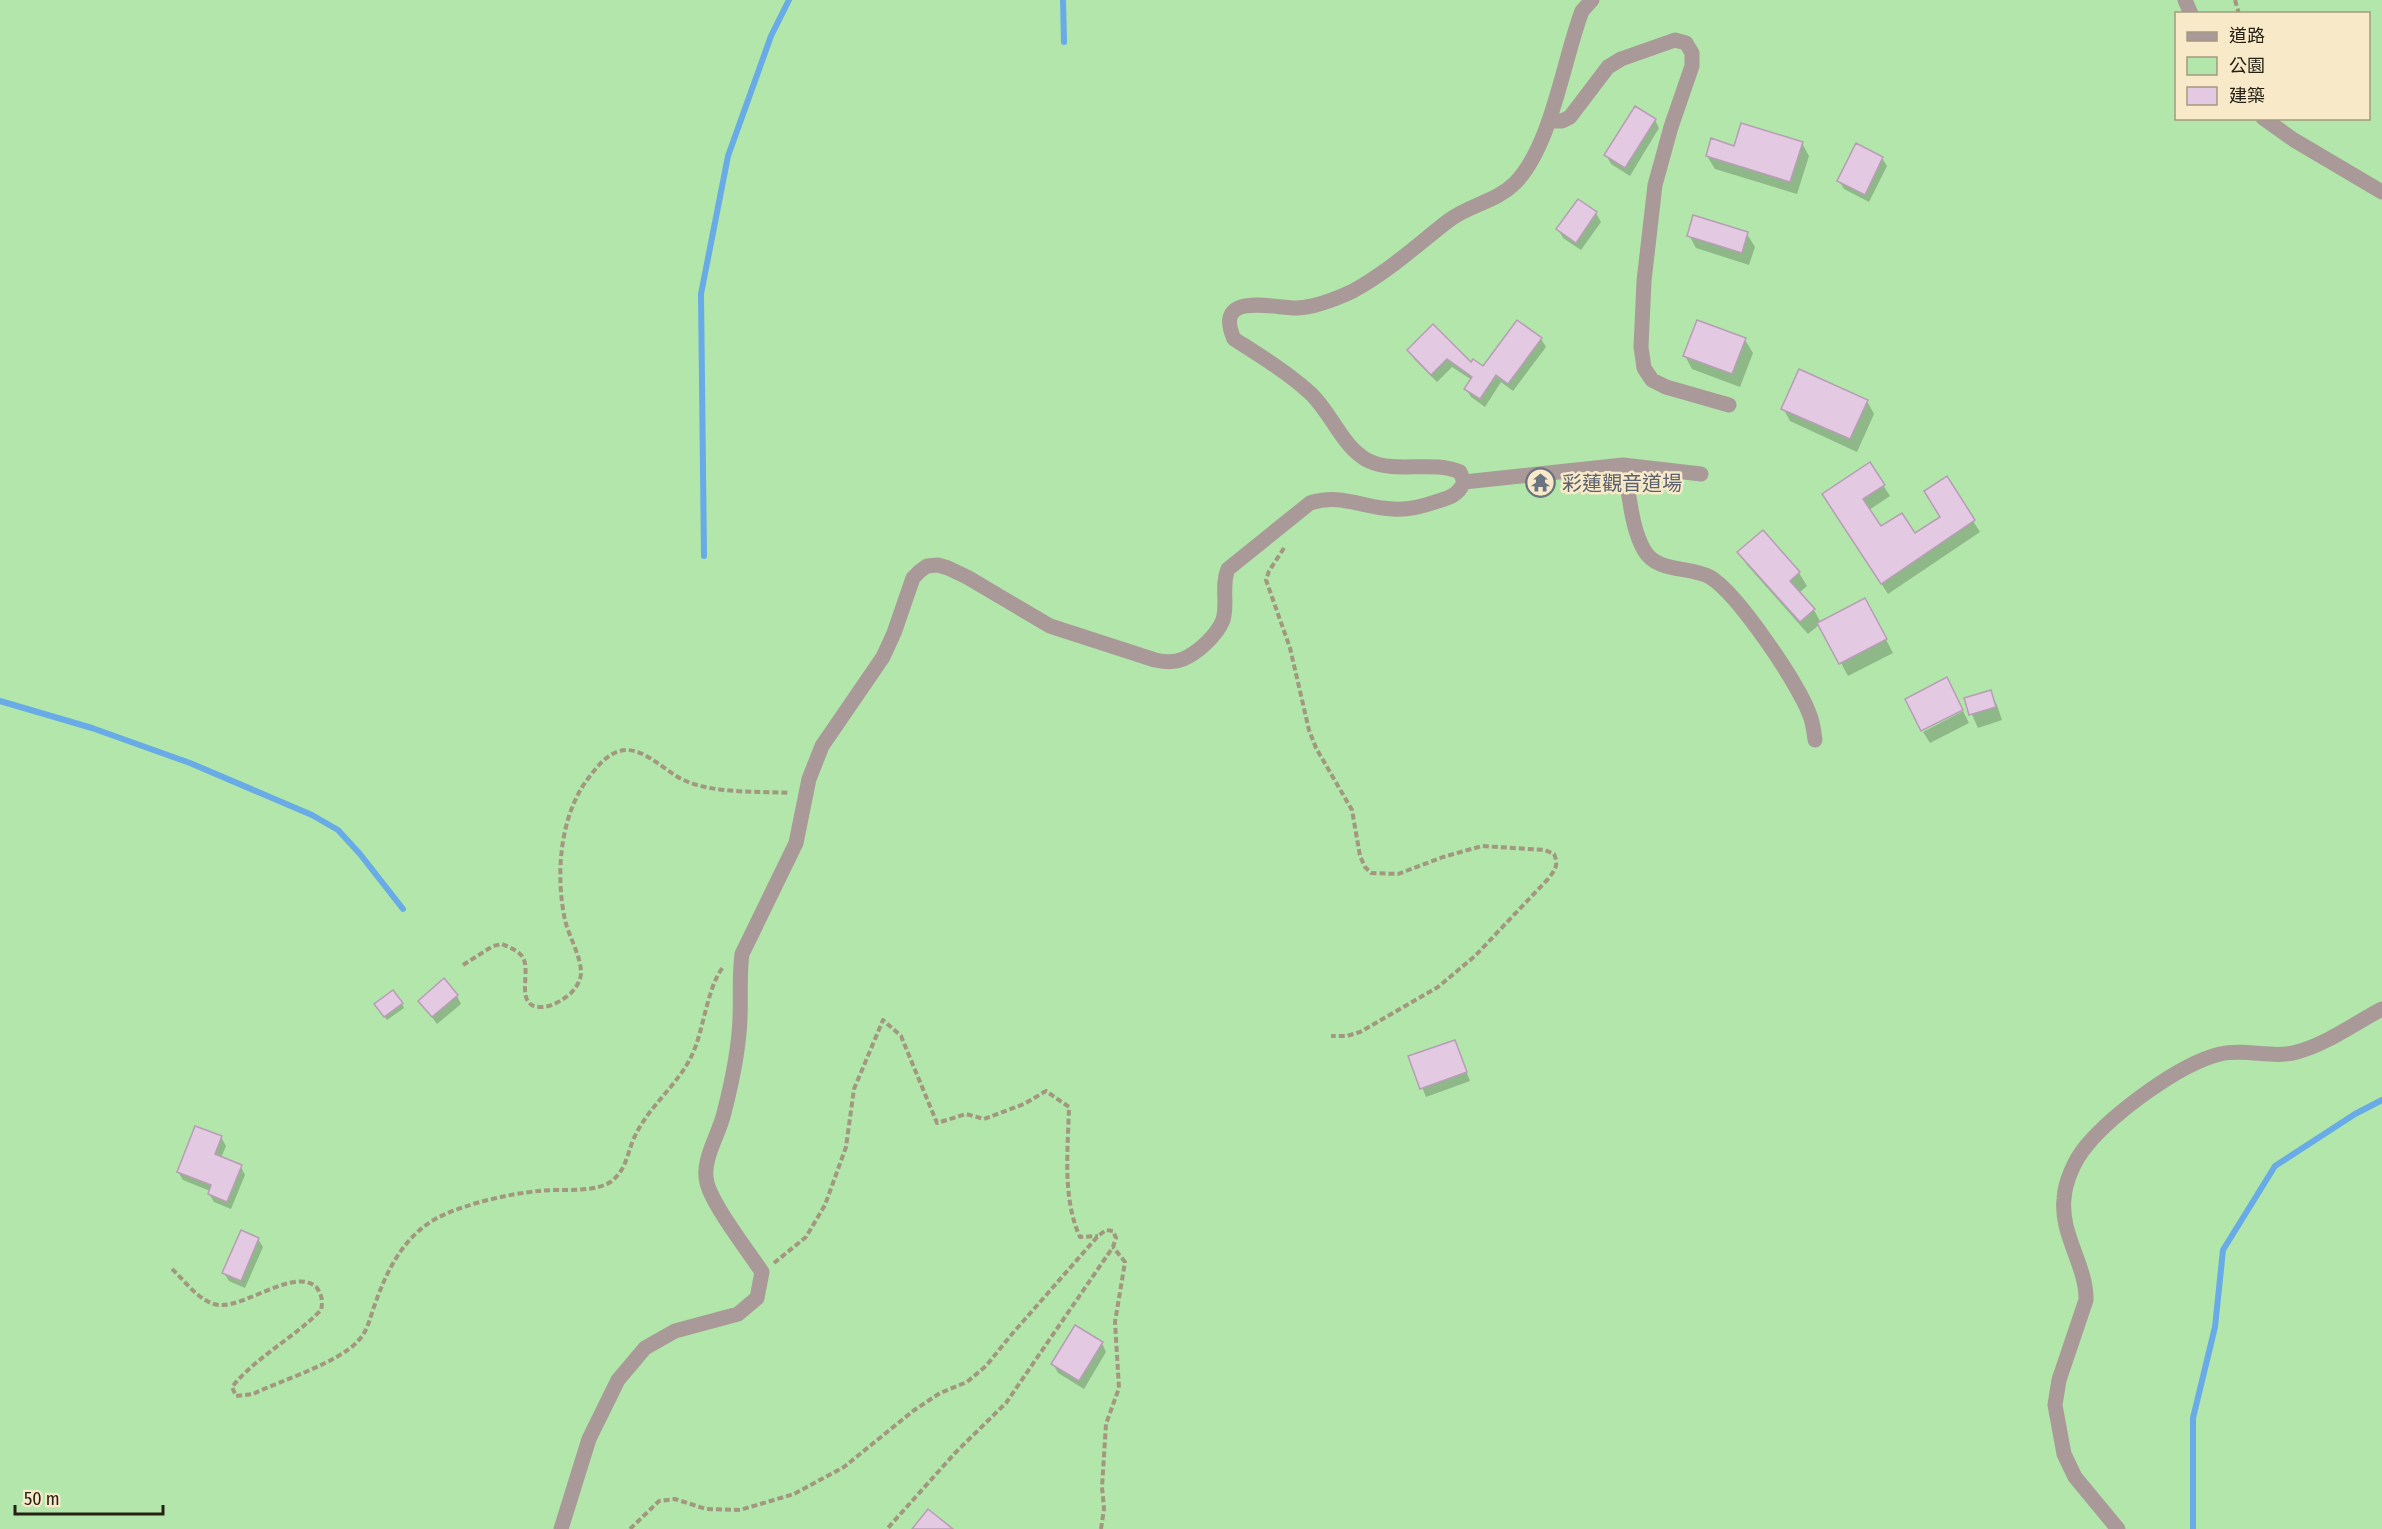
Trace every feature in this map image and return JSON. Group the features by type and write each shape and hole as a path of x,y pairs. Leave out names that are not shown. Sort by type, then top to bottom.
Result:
{"street":[{"path":"561,1529 590,1439 618,1380 645,1348 675,1331 738,1314 758,1298 762,1272 707,1183 706,1167 722,1123 731,1086 740,1019 739,974 742,954 796,843 806,794 822,746 883,657 914,578 927,566 938,565 967,577 1050,626 1155,660 1168,662 1182,660 1215,634 1223,620 1224,578 1228,569 1310,503 1323,499 1343,499 1393,509 1415,508 1449,498 1460,492 1464,482 1460,472 1450,468 1396,466 1370,461 1364,457 1345,438 1311,393 1234,339 1228,327 1232,314 1241,306 1253,303 1298,308 1321,304 1350,292 1377,277 1450,219 1495,198 1515,182 1538,148 1576,27 1582,11 1592,0"},
{"path":"1548,121 1562,121 1570,117 1608,67 1621,59 1675,40 1686,43 1692,54 1692,66 1671,127 1655,185 1644,281 1641,347 1644,368 1652,380 1666,387 1729,405"},
{"path":"2266,120 2294,140 2382,192"},
{"path":"1464,482 1623,465 1701,474"},
{"path":"1623,465 1635,528 1644,551 1654,561 1706,576 1719,583 1761,633 1801,694 1810,715 1815,740"},
{"path":"2118,1529 2074,1477 2064,1454 2055,1405 2059,1380 2086,1300 2086,1287 2069,1238 2064,1200 2071,1172 2085,1147 2111,1119 2157,1086 2202,1060 2221,1053 2243,1051 2280,1054 2297,1052 2327,1039 2382,1009"}],"path":[{"path":"1286,521 1292,536 1269,571 1266,580 1290,648 1309,730 1316,748 1352,810 1360,856 1365,867 1371,873 1398,874 1443,857 1482,846 1545,850 1554,854 1557,861 1556,868 1548,879 1475,956 1438,987 1360,1032 1347,1036 1331,1036"},
{"path":"463,965 483,951 502,944 513,948 522,956 526,965 524,991 527,1001 535,1006 544,1007 561,1001 573,991 581,972 565,920 561,882 563,847 569,812 588,778 602,761 620,751 632,750 643,754 686,781 715,788 806,794"},
{"path":"172,1269 202,1298 221,1305 298,1281 314,1285 320,1292 323,1302 321,1310 237,1381 232,1387 236,1396 254,1394 349,1350 366,1332 386,1275 403,1248 426,1226 440,1217 490,1200 537,1191 605,1186 615,1179 623,1168 633,1138 645,1117 681,1073 692,1055 722,968 731,959 742,954"},
{"path":"762,1272 806,1237 825,1205 846,1147 854,1089 882,1020 901,1036 936,1123 966,1114 984,1119 1024,1104 1046,1091 1070,1107 1069,1192 1074,1224 1080,1237 1098,1236"},
{"path":"630,1529 659,1501 675,1499 706,1509 740,1510 794,1494 844,1467 913,1411 940,1393 967,1383 986,1366 1011,1334 1098,1236 1106,1230 1113,1232 1116,1238 1113,1247 1006,1403 955,1453 887,1529"},
{"path":"1101,1529 1104,1509 1102,1487 1106,1425 1119,1388 1115,1322 1125,1262 1113,1247"}],"green space":[{"path":"0,0 2382,0 2382,1529 0,1529"}],"building":[{"path":"1635,106 1656,119 1625,168 1604,155"},
{"path":"1741,123 1803,142 1790,182 1706,156 1711,138 1734,146"},
{"path":"1856,143 1883,157 1865,195 1837,181"},
{"path":"1578,199 1597,212 1576,243 1556,229"},
{"path":"1693,215 1748,232 1742,253 1687,236"},
{"path":"1517,320 1542,338 1508,384 1496,375 1480,399 1464,389 1472,377 1447,359 1431,375 1407,350 1433,324 1471,362 1473,359 1483,366"},
{"path":"1697,320 1746,338 1732,374 1683,356"},
{"path":"1799,369 1868,400 1850,439 1781,409"},
{"path":"1870,462 1885,485 1863,499 1881,526 1902,513 1915,533 1940,517 1924,491 1947,476 1975,520 1881,584 1822,494"},
{"path":"1763,530 1800,572 1790,581 1815,609 1800,622 1737,552"},
{"path":"1865,598 1887,639 1839,664 1817,623"},
{"path":"1947,677 1963,710 1921,731 1905,699"},
{"path":"1991,690 1996,707 1969,715 1964,698"},
{"path":"444,978 458,995 432,1017 418,1001"},
{"path":"393,990 403,1003 384,1017 374,1004"},
{"path":"1455,1040 1467,1072 1420,1089 1408,1056"},
{"path":"195,1126 222,1136 215,1154 242,1165 227,1202 208,1194 211,1185 177,1172"},
{"path":"241,1230 259,1238 241,1281 222,1273"},
{"path":"1075,1325 1103,1342 1079,1381 1051,1364"},
{"path":"928,1509 953,1529 912,1529"}],"waterway":[{"path":"704,556 701,294 728,156 771,36 789,0"},
{"path":"1063,0 1064,42"},
{"path":"0,701 92,728 190,763 312,815 338,830 403,909"},
{"path":"2193,1529 2193,1418 2215,1327 2223,1250 2275,1166 2355,1114 2382,1100"}],"place":[{"name":"彩蓮觀音道場","path":"1541,483"}]}
